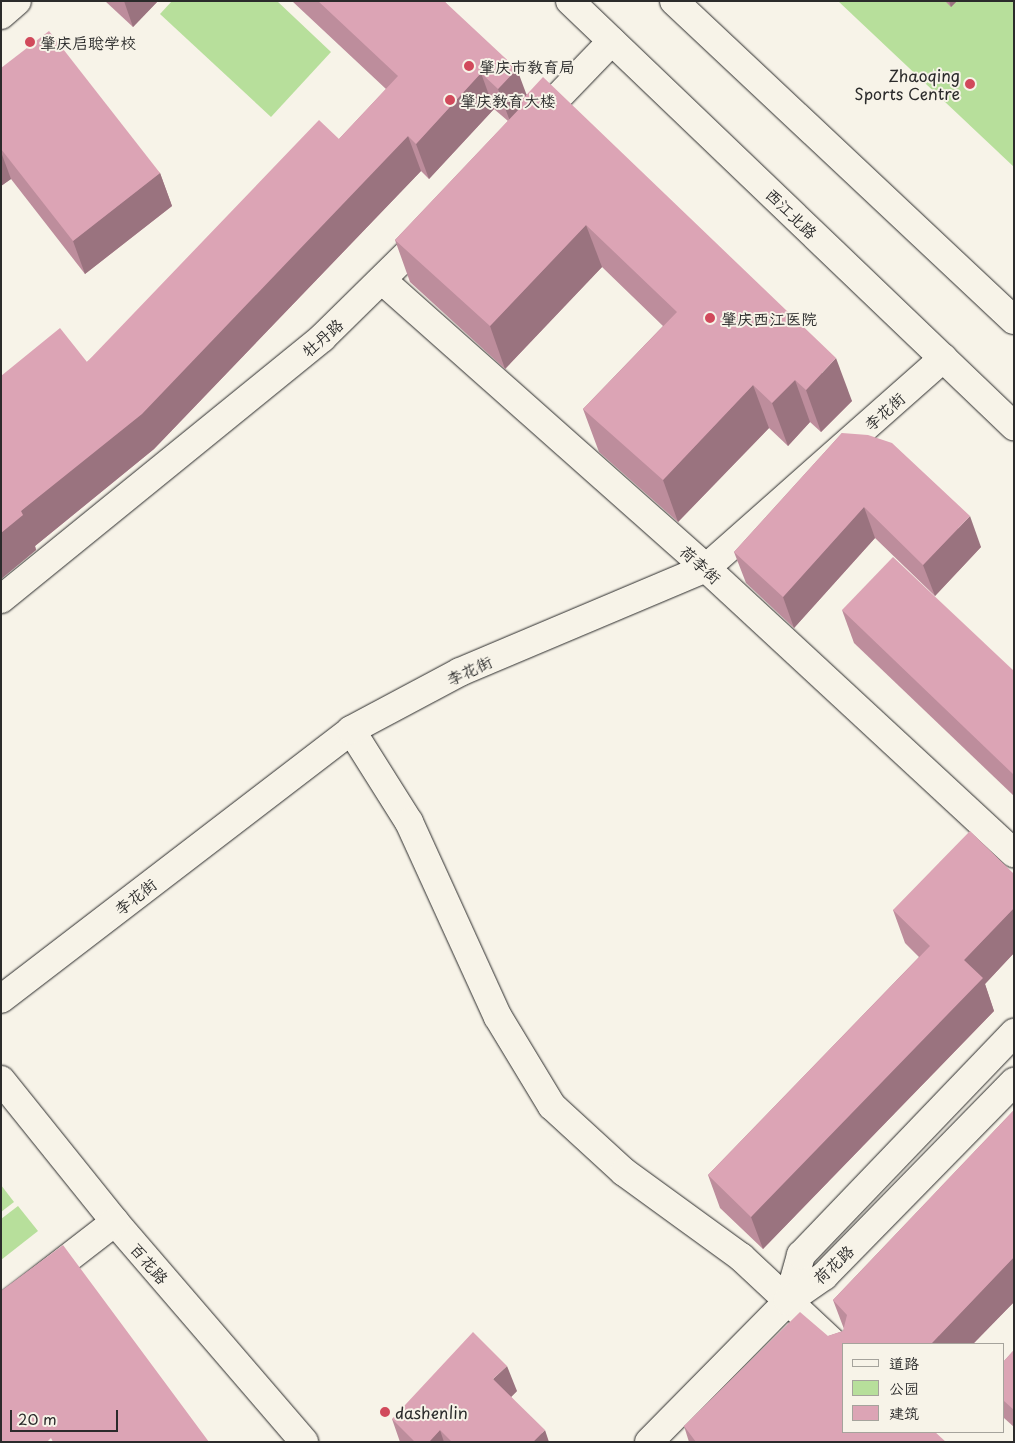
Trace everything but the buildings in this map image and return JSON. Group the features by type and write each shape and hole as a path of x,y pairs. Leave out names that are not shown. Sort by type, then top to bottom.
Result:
{"street":[{"path":"1,15 17,1"},
{"name":"西江北路","path":"570,1 1014,426"},
{"path":"674,1 1014,320"},
{"path":"518,140 612,41"},
{"name":"牡丹路","path":"1,599 322,338 383,280 444,217"},
{"name":"荷李街","path":"383,280 706,568 1014,853"},
{"name":"李花街","path":"1,999 351,730 460,672 706,568 943,358"},
{"path":"351,730 409,822 498,1017 552,1106 624,1172 741,1257 842,1351"},
{"path":"788,1301 801,1255 1014,1033"},
{"name":"百花路","path":"1,1080 115,1222 304,1442"},
{"name":"荷花路","path":"649,1442 788,1301 824,1276 1014,1082"},
{"path":"1,1310 115,1222"}],"green space":[{"path":"172,1 277,1 331,52 271,117 160,14"},
{"name":"Zhaoqing Sports Centre","path":"838,1 1014,1 1014,167"},
{"path":"1,1185 14,1202 1,1212"},
{"path":"18,1206 38,1231 1,1260 1,1219"}],"place":[{"name":"肇庆启聪学校","path":"30,42"},
{"name":"肇庆市教育局","path":"469,66"},
{"name":"Zhaoqing Sports Centre","path":"970,84"},
{"name":"肇庆教育大楼","path":"450,100"},
{"name":"肇庆西江医院","path":"710,318"},
{"name":"dashenlin","path":"385,1412"}]}
